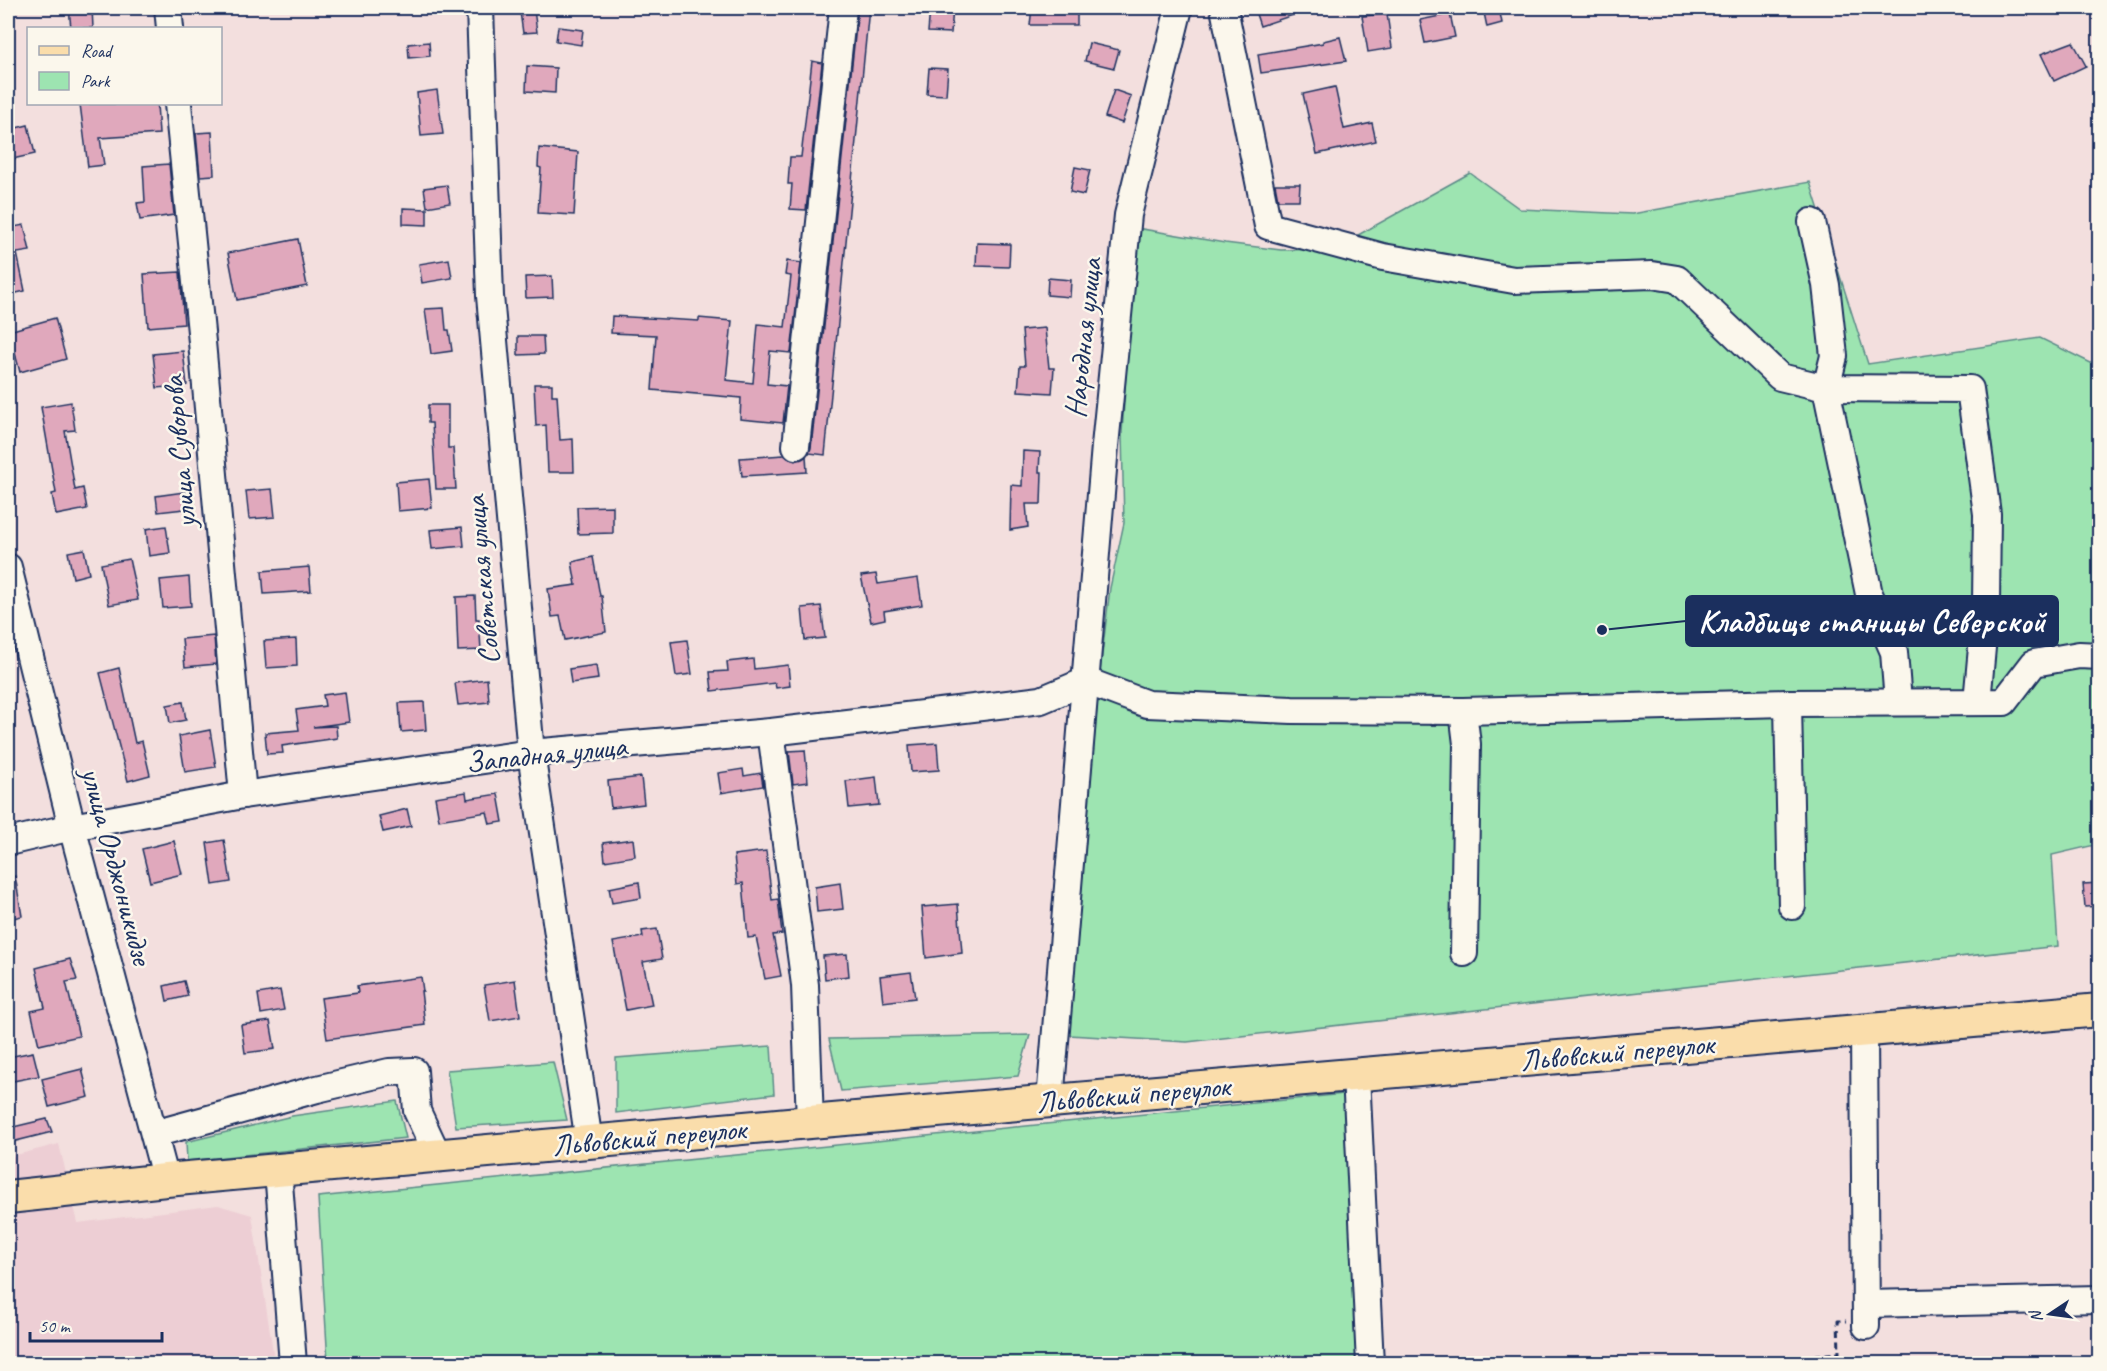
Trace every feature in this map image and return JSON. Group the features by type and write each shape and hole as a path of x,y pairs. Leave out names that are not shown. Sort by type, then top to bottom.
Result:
{"main road":[{"name":"Львовский переулок","path":"166,1180 2100,1010"},
{"path":"8,1197 166,1180"}],"street":[{"path":"168,8 170,27"},
{"name":"Советская улица","path":"480,8 490,296 531,753 589,1142"},
{"path":"796,446 843,8"},
{"name":"Народная улица","path":"1050,1101 1105,446 1128,215 1179,8"},
{"path":"1224,8 1268,226 1383,257 1514,280 1652,275 1677,279 1780,377 1826,388 1970,389 1987,514 1986,604 1977,702"},
{"name":"улица Суворова","path":"178,105 243,795"},
{"path":"1812,222 1826,285 1834,356 1826,388 1869,594 1894,652 1899,702"},
{"name":"улица Орджоникидзе","path":"8,567 72,826 166,1180"},
{"path":"1086,681 1147,704 1292,710 1463,711 1788,703 2004,702 2034,663 2079,655 2100,657"},
{"name":"Западная улица","path":"8,842 72,826 243,795 531,753 771,732 1041,700 1086,681"},
{"path":"1788,703 1792,906"},
{"path":"1463,711 1467,744 1464,953"},
{"path":"771,732 805,985 810,1122"},
{"path":"1864,1030 1866,1317 2100,1299"},
{"path":"154,1134 317,1089 389,1072 414,1071 417,1111 438,1156"},
{"path":"1356,1075 1370,1364"},
{"path":"278,1170 293,1364"}],"path":[{"path":"1721,1364 1839,1353 1838,1321 1866,1317"}],"shaded area":[{"path":"59,1144 78,1223 218,1205 252,1215 274,1358 204,1364 8,1364 8,1157"}],"green space":[{"path":"1470,173 1520,209 1632,214 1810,182 1868,364 2040,338 2099,367 2099,844 2052,855 2058,946 1187,1042 1069,1035 1100,672 1110,588 1124,523 1122,433 1136,228 1281,250 1333,249"},
{"path":"1030,1035 1018,1076 841,1091 829,1039"},
{"path":"771,1046 774,1094 616,1113 616,1058"},
{"path":"553,1062 567,1120 456,1127 447,1070"},
{"path":"1344,1094 1358,1363 328,1363 318,1197"},
{"path":"397,1101 406,1138 187,1161 186,1142 292,1116"}],"building":[{"path":"69,8 92,8 93,27 71,27"},
{"path":"858,8 869,8 825,455 809,453"},
{"path":"930,8 953,8 951,33 928,32"},
{"path":"1032,8 1077,8 1077,25 1030,25"},
{"path":"1254,8 1307,8 1308,10 1260,26"},
{"path":"1483,8 1499,8 1502,23 1487,27"},
{"path":"534,10 537,32 523,33 520,12"},
{"path":"1387,14 1392,48 1368,52 1362,16"},
{"path":"1450,14 1455,37 1425,43 1420,20"},
{"path":"558,27 583,30 581,45 556,41"},
{"path":"1340,37 1346,61 1261,73 1258,54 1323,43 1323,41"},
{"path":"429,42 430,56 409,58 408,44"},
{"path":"2073,42 2086,66 2054,81 2041,54"},
{"path":"1089,43 1119,50 1114,68 1085,61"},
{"path":"812,61 822,63 806,210 790,209 792,184 788,184 790,157 801,157"},
{"path":"527,66 556,68 555,93 526,91"},
{"path":"929,68 948,69 946,95 927,94"},
{"path":"1335,87 1344,129 1372,123 1376,141 1317,154 1303,94"},
{"path":"437,90 443,134 421,136 417,93"},
{"path":"1114,90 1131,96 1122,123 1105,117"},
{"path":"80,105 157,105 159,134 100,138 104,165 88,167"},
{"path":"28,125 35,154 8,160 8,130"},
{"path":"212,132 214,175 200,176 196,133"},
{"path":"539,148 578,152 574,215 538,213 541,168 538,167"},
{"path":"169,164 174,215 140,220 137,203 145,202 143,166"},
{"path":"1075,167 1090,170 1084,195 1070,192"},
{"path":"1275,184 1300,184 1299,200 1278,200"},
{"path":"447,185 450,203 427,207 424,188"},
{"path":"403,208 427,209 427,225 403,224"},
{"path":"24,225 30,251 17,253 25,291 8,295 8,228"},
{"path":"298,239 307,286 237,300 228,253"},
{"path":"977,243 1010,244 1009,267 976,266"},
{"path":"449,259 452,278 422,283 419,264"},
{"path":"787,261 801,263 791,353 770,351 767,384 787,386 783,423 740,419 741,398 652,390 656,335 611,333 612,316 732,321 726,380 753,383 758,324 785,327 791,276 785,275"},
{"path":"180,272 184,324 148,327 144,274"},
{"path":"552,276 553,297 526,298 525,277"},
{"path":"1048,278 1071,280 1070,297 1047,295"},
{"path":"444,308 446,330 449,330 452,351 431,354 425,309"},
{"path":"55,318 66,359 20,372 9,331"},
{"path":"1045,328 1049,368 1054,368 1052,393 1018,391 1020,366 1025,366 1022,330"},
{"path":"518,336 543,336 544,354 518,355"},
{"path":"183,351 187,385 157,388 153,354"},
{"path":"534,384 552,384 552,395 557,395 560,440 573,439 574,472 548,472 546,425 536,426"},
{"path":"71,402 75,430 65,431 75,490 83,488 87,509 56,515 52,494 56,493 41,407"},
{"path":"428,405 448,405 448,448 453,448 456,489 436,489 432,423 428,423"},
{"path":"1023,451 1040,452 1041,504 1026,504 1028,527 1010,530 1011,485 1022,486"},
{"path":"784,455 795,461 806,456 807,472 742,476 740,458"},
{"path":"429,479 432,508 398,511 396,482"},
{"path":"272,489 275,517 249,519 246,491"},
{"path":"191,491 193,508 158,512 156,496"},
{"path":"613,506 613,533 578,534 577,507"},
{"path":"166,526 170,553 149,556 146,529"},
{"path":"462,527 464,546 432,549 430,530"},
{"path":"84,549 89,574 73,578 68,552"},
{"path":"593,557 600,596 602,596 606,632 565,640 560,616 552,617 548,589 576,585 572,562"},
{"path":"129,559 138,600 109,605 101,564"},
{"path":"309,567 311,591 264,594 262,571"},
{"path":"876,574 878,584 918,578 922,605 884,611 885,619 871,622 861,576"},
{"path":"189,577 191,606 163,608 160,580"},
{"path":"475,596 481,650 458,651 456,597"},
{"path":"821,606 825,638 805,640 802,608"},
{"path":"214,636 216,664 185,667 182,639"},
{"path":"296,639 297,666 266,668 264,641"},
{"path":"687,640 692,674 676,676 671,642"},
{"path":"753,659 754,669 788,665 790,686 776,688 775,683 712,691 710,672 728,671 727,662"},
{"path":"596,665 598,679 571,683 569,669"},
{"path":"119,668 135,743 142,741 150,775 128,781 100,673"},
{"path":"487,679 489,702 458,705 455,683"},
{"path":"345,692 349,722 313,727 336,726 337,738 282,746 283,753 267,754 265,733 299,730 296,710 325,706 323,695"},
{"path":"183,702 186,720 170,723 167,705"},
{"path":"424,702 426,730 401,732 399,703"},
{"path":"210,730 216,767 185,772 179,736"},
{"path":"937,743 939,770 911,772 909,745"},
{"path":"805,750 808,782 793,784 789,751"},
{"path":"743,769 744,776 761,773 763,786 721,793 718,773"},
{"path":"641,777 644,804 611,808 608,781"},
{"path":"876,777 879,805 849,808 846,781"},
{"path":"466,792 467,799 498,794 503,822 490,824 487,812 439,820 435,797"},
{"path":"407,809 411,826 383,832 379,816"},
{"path":"633,839 635,856 605,861 603,843"},
{"path":"224,840 231,882 213,885 207,843"},
{"path":"174,841 182,874 150,882 142,849"},
{"path":"766,851 772,900 778,899 782,934 773,935 781,976 765,979 756,937 748,938 743,883 737,884 734,855"},
{"path":"15,876 22,916 8,919 8,877"},
{"path":"639,882 641,898 612,903 609,888"},
{"path":"840,883 843,909 817,912 815,887"},
{"path":"2100,883 2100,906 2085,907 2083,884"},
{"path":"958,904 962,953 926,958 922,907"},
{"path":"657,929 662,959 643,962 652,1005 626,1010 613,942 643,937 642,931"},
{"path":"847,954 849,976 825,979 823,956"},
{"path":"70,959 77,980 66,982 79,1036 39,1045 31,1011 45,1008 36,968"},
{"path":"911,972 915,998 883,1002 880,976"},
{"path":"421,977 425,1025 327,1039 321,998 358,993 357,986"},
{"path":"515,980 520,1016 490,1021 484,985"},
{"path":"184,981 188,996 167,1001 164,986"},
{"path":"280,990 284,1010 261,1014 258,994"},
{"path":"270,1021 275,1049 245,1053 241,1025"},
{"path":"33,1052 39,1076 8,1082 8,1057"},
{"path":"82,1069 89,1097 49,1107 42,1079"},
{"path":"47,1119 52,1132 12,1142 9,1128"}],"place":[{"name":"Кладбище станицы Северской","path":"1602,630"}]}
